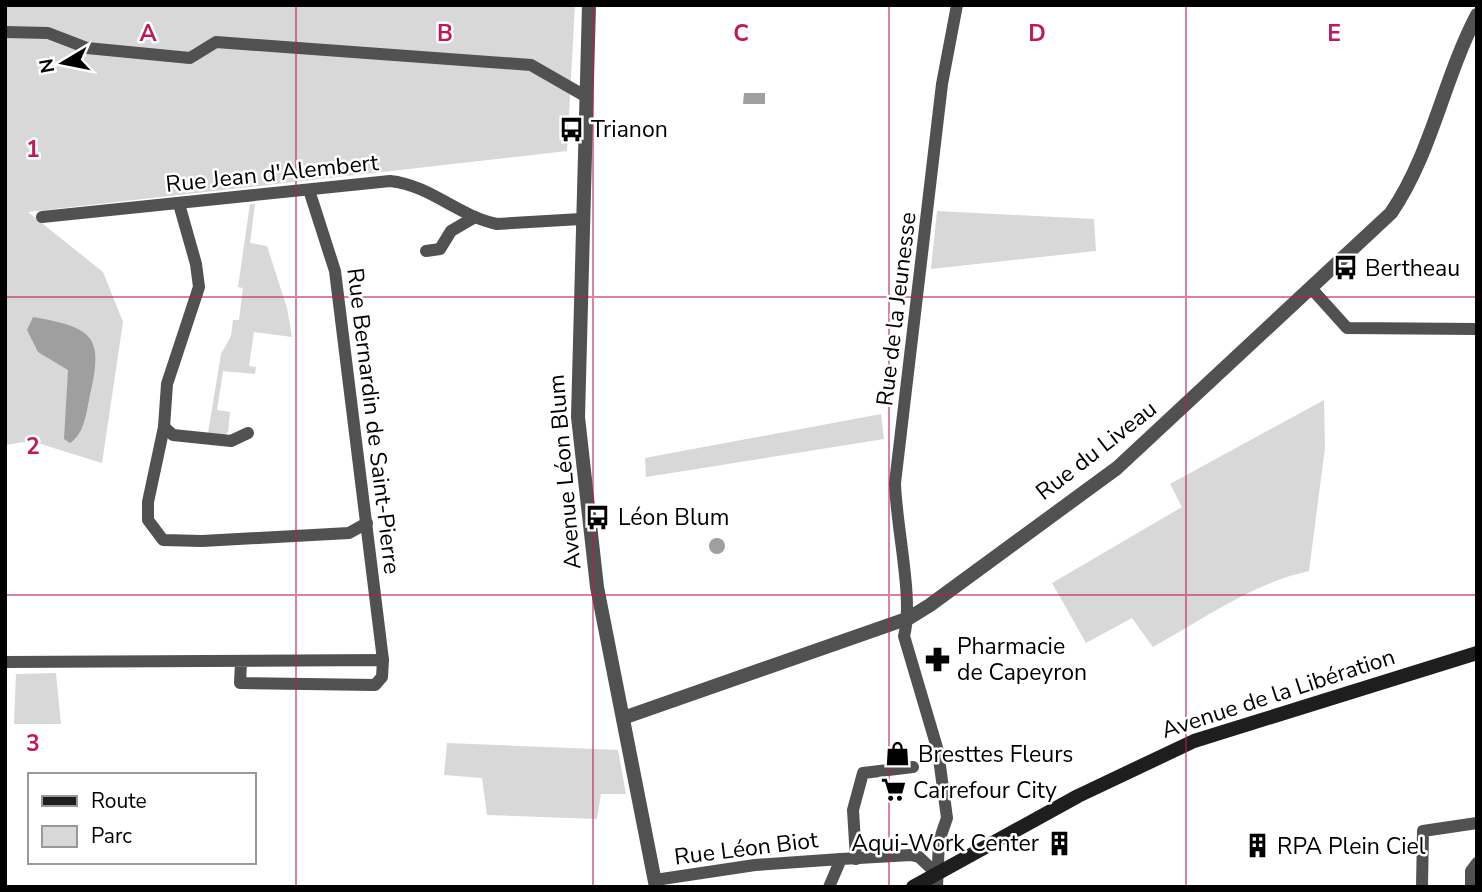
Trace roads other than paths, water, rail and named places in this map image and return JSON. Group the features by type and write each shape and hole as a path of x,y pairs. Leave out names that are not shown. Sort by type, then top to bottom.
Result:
{"main road":[{"name":"Avenue de la Libération","path":"913,887 937,880 1078,796 1194,741 1477,653"}],"street":[{"name":"Avenue Léon Blum","path":"589,5 581,219 578,417 592,555 655,883"},
{"name":"Rue de la Jeunesse","path":"937,880 939,841 947,818 938,751 904,636 909,618 896,519 895,483 942,84 957,5"},
{"name":"Rue du Liveau","path":"623,718 909,618 1117,468 1377,229 1404,195 1431,136 1477,15"},
{"path":"5,33 48,33 87,48 190,58 216,42 531,65 585,96"},
{"name":"Rue Jean d'Alembert","path":"42,217 390,181 420,187 483,222 510,225 581,219"},
{"name":"Rue Bernardin de Saint-Pierre","path":"309,190 335,271 383,660"},
{"path":"179,204 196,264 199,287 167,384 164,427 148,502 148,520 163,540 202,541 349,533 367,523"},
{"path":"426,251 440,249 451,231 475,217"},
{"path":"1311,288 1347,328 1477,328"},
{"path":"164,427 173,435 231,441 248,433"},
{"path":"5,662 383,660 382,677 375,685 240,683 242,662"},
{"path":"856,859 853,810 863,773 913,767"},
{"path":"1422,887 1423,831 1477,824"},
{"name":"Rue Léon Biot","path":"655,883 755,864 911,855 919,857 937,880"},
{"path":"829,887 842,859"},
{"path":"1471,887 1471,871 1477,863"}],"place":[{"name":"Trianon","path":"571,129"},
{"name":"Bertheau","path":"1345,268"},
{"name":"Léon Blum","path":"598,517"},
{"name":"Pharmacie de Capeyron","path":"937,659"},
{"name":"Bresttes Fleurs","path":"898,754"},
{"name":"Carrefour City","path":"893,790"},
{"name":"Aqui-Work Center","path":"1059,843"},
{"name":"RPA Plein Ciel","path":"1257,846"}]}
